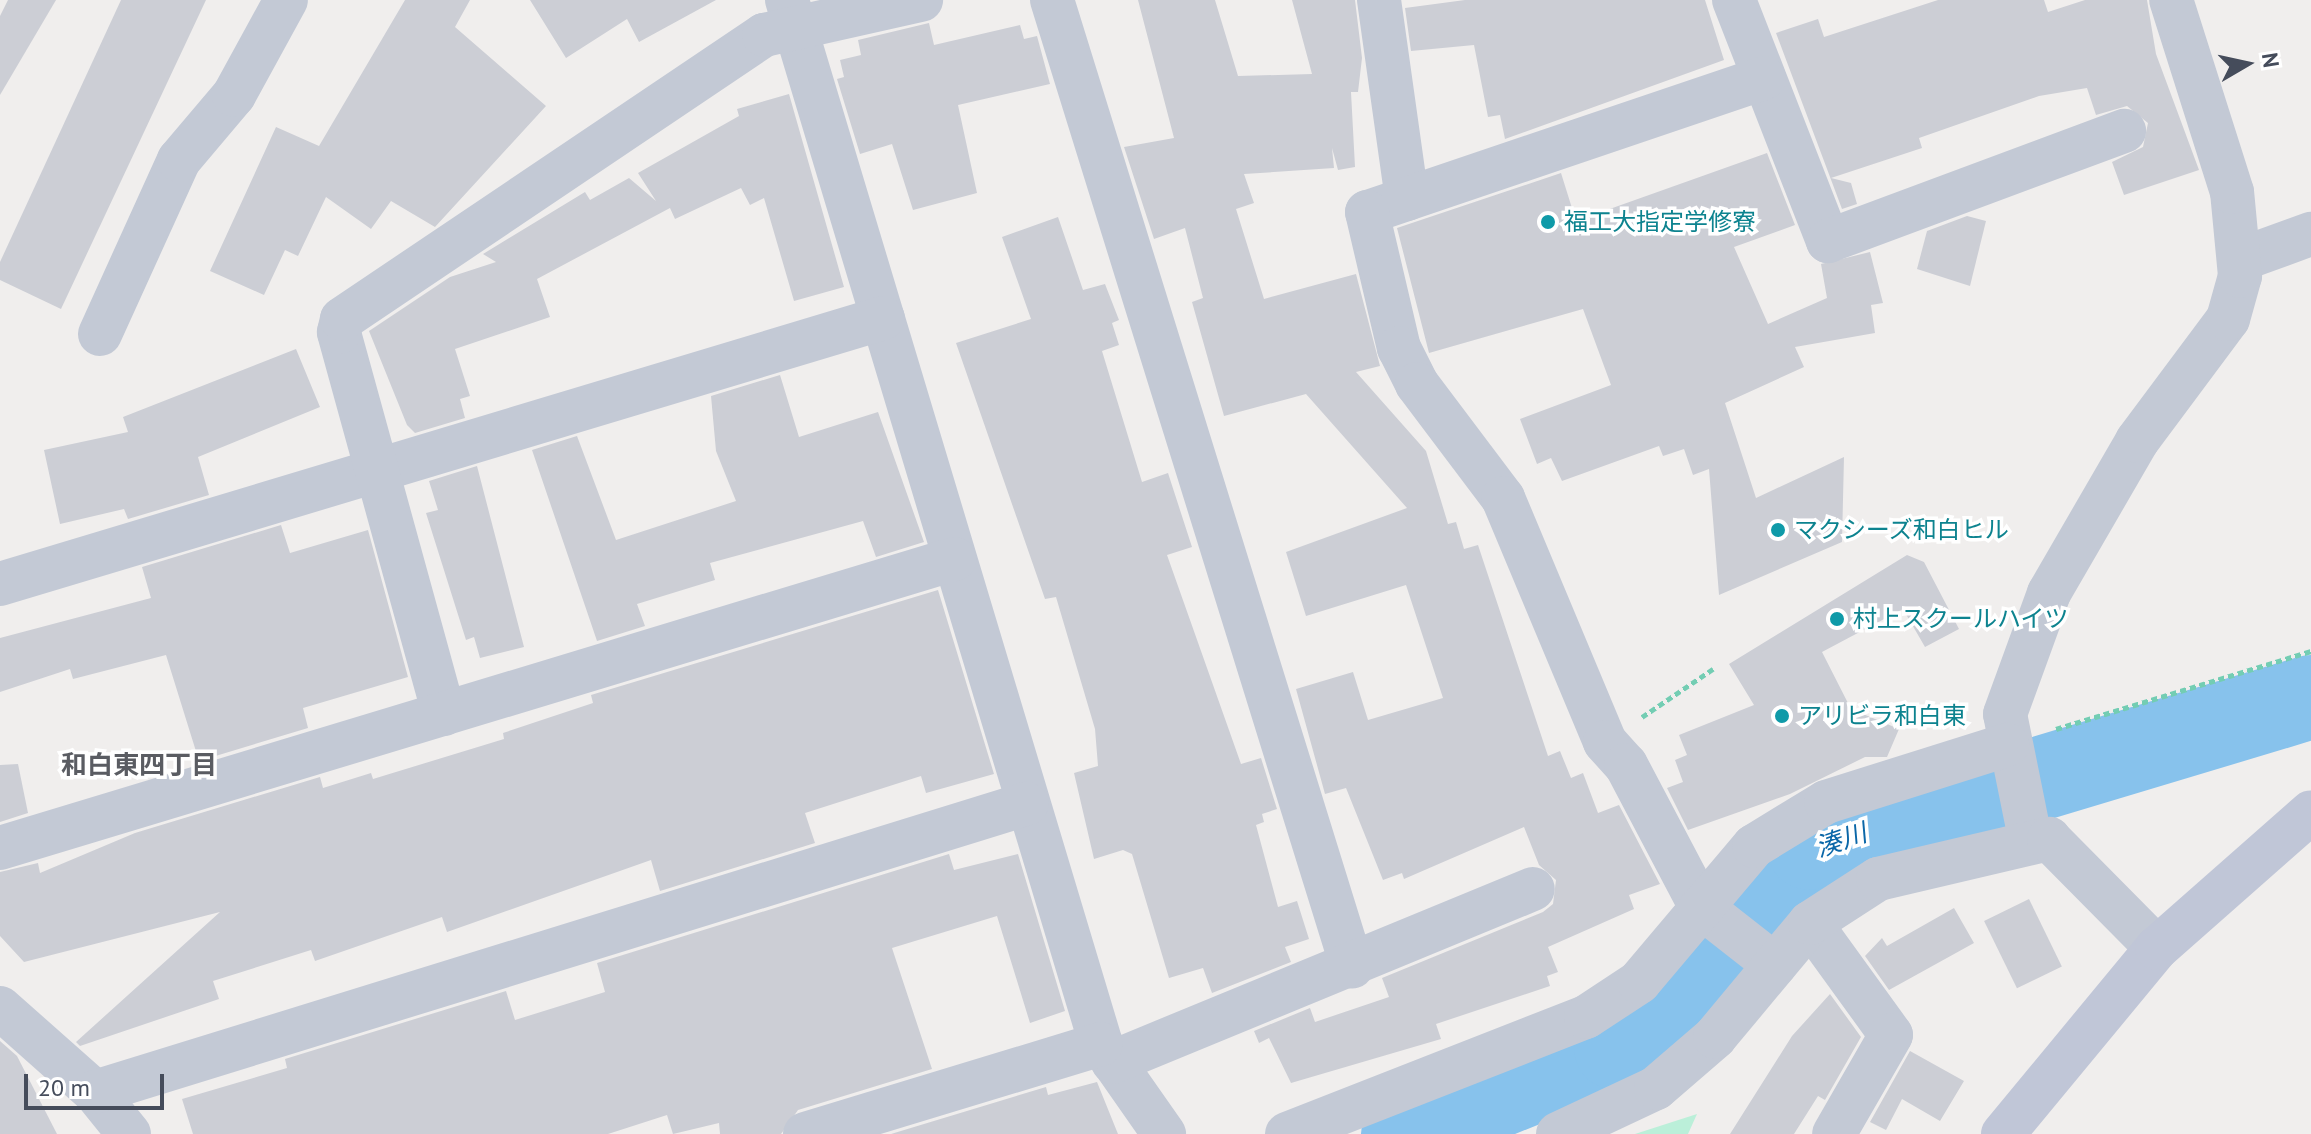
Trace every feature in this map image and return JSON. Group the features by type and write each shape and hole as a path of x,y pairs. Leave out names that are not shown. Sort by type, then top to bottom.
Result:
{"street":[{"path":"100,334 179,160 234,95 286,0"},
{"path":"444,714 339,332 342,319 764,35 792,13 921,0"},
{"path":"1052,0 1352,966"},
{"path":"1379,0 1407,199"},
{"path":"1734,0 1828,241 2124,131"},
{"path":"2157,948 2067,850 2029,828 2009,752 2005,714 2049,593 2137,441 2228,319 2239,260 2232,192 2171,0"},
{"path":"792,13 1026,804 1107,1053 1164,1134"},
{"path":"1764,78 1367,212 1399,348 1417,384 1503,498 1605,742 1626,765 1701,907 1775,965"},
{"path":"2239,260 2311,234"},
{"path":"0,584 883,318"},
{"path":"0,848 954,559"},
{"path":"1287,1134 1586,1017 1639,982 1754,846 1826,802 2009,752"},
{"path":"95,1092 1026,804"},
{"path":"2003,1134 2157,948 2311,812"},
{"path":"1558,1134 1656,1088 1715,1037 1810,923 1878,879 2029,828"},
{"path":"805,1134 1107,1053 1352,966 1533,889"},
{"path":"1810,923 1891,1035 1834,1134"},
{"path":"0,1008 95,1092 129,1134"}],"path":[{"path":"2009,752 2311,651"},
{"path":"1605,742 1713,669"}],"green space":[{"path":"1697,1114 1688,1134 1635,1134"}],"building":[{"path":"8,0 56,0 0,95 0,16"},
{"path":"121,0 206,0 61,309 0,280 0,262"},
{"path":"405,0 470,0 455,27 546,106 435,227 391,201 371,229 326,197 298,256 285,250 264,295 210,271 276,127 319,146"},
{"path":"530,0 716,0 639,42 627,19 566,58"},
{"path":"1138,0 1215,0 1238,76 1312,74 1292,0 1355,0 1362,58 1358,92 1351,92 1355,167 1338,170 1332,148 1334,168 1244,174 1254,203 1236,209 1264,299 1356,274 1380,366 1356,372 1426,451 1448,524 1456,522 1464,549 1478,545 1548,756 1560,751 1571,778 1583,773 1598,813 1619,805 1660,884 1629,895 1634,909 1548,947 1558,972 1547,976 1550,986 1436,1024 1441,1039 1291,1083 1269,1038 1259,1043 1254,1031 1310,1008 1315,1022 1389,997 1382,978 1543,912 1553,904 1556,880 1539,865 1524,827 1404,879 1402,873 1383,880 1346,788 1325,794 1296,689 1353,672 1368,720 1443,698 1406,585 1306,616 1286,552 1407,508 1306,394 1224,416 1192,302 1203,298 1185,228 1154,239 1124,147 1174,138"},
{"path":"1465,0 1705,0 1724,60 1505,139 1500,115 1488,117 1474,45 1411,51 1405,8"},
{"path":"1938,0 2044,0 2048,12 2085,0 2147,0 2156,54 2199,170 2124,195 2112,162 2143,147 2148,123 2127,106 2096,115 2087,88 2039,96 1919,138 1922,148 1831,178 1851,183 1857,204 1842,209 1776,33 1818,19 1824,37"},
{"path":"929,23 934,45 1020,25 1024,39 1037,36 1050,84 958,105 977,193 913,210 892,144 860,154 837,79 844,77 840,60 861,55 858,40"},
{"path":"789,94 844,287 794,301 764,198 750,205 741,188 675,219 670,208 537,279 550,317 455,349 470,396 460,399 465,418 415,433 407,425 369,331 450,277 496,262 483,254 585,192 590,200 629,178 656,201 638,173 739,116 737,109"},
{"path":"1767,153 1795,225 1734,247 1768,324 1827,298 1821,264 1870,252 1883,303 1871,305 1875,333 1795,347 1804,367 1725,403 1756,498 1844,457 1842,542 1719,595 1709,469 1693,475 1684,449 1663,456 1659,446 1562,481 1551,458 1537,464 1520,419 1611,385 1583,309 1429,353 1397,228 1561,173 1576,221"},
{"path":"1967,216 1986,221 1970,286 1917,269 1927,231"},
{"path":"1058,217 1083,290 1105,284 1119,320 1112,323 1119,345 1102,351 1142,482 1168,473 1192,547 1167,555 1241,764 1261,758 1277,809 1262,814 1264,822 1256,825 1278,907 1297,901 1309,939 1285,947 1291,962 1212,993 1203,968 1169,978 1132,854 1123,850 1094,859 1074,773 1098,766 1095,729 1056,597 1045,599 956,343 1031,319 1002,237"},
{"path":"296,349 320,407 198,457 209,495 128,519 124,509 60,524 44,450 128,432 123,417"},
{"path":"780,375 799,437 878,412 924,542 876,557 863,521 710,563 715,580 637,604 645,626 597,641 532,450 577,436 616,540 736,501 716,451 711,396"},
{"path":"477,466 524,647 480,658 474,637 466,640 426,513 438,510 429,481"},
{"path":"281,525 290,553 368,530 408,677 303,708 308,728 199,761 166,655 73,679 70,669 0,692 0,638 151,598 142,567"},
{"path":"1907,555 1924,562 1959,629 1925,647 1903,609 1822,652 1851,709 1899,729 1887,757 1865,757 1790,794 1688,830 1667,788 1683,782 1675,760 1687,755 1679,735 1754,705 1729,664"},
{"path":"938,590 994,774 926,793 921,776 805,813 815,843 660,891 651,860 447,932 442,917 315,961 311,950 213,981 219,999 80,1046 76,1042 220,912 24,962 0,936 0,872 38,863 40,873 135,833 320,777 323,788 371,773 373,779 504,739 503,733 593,703 591,695"},
{"path":"18,764 28,813 0,822 0,765"},
{"path":"949,854 954,870 1018,854 1065,1011 1030,1023 997,916 892,948 932,1069 798,1110 781,1134 720,1134 719,1123 673,1134 667,1115 608,1134 193,1134 182,1099 287,1068 285,1059 506,991 515,1020 605,992 597,963"},
{"path":"2029,899 2062,966 2017,988 1984,921"},
{"path":"1954,908 1974,943 1889,990 1865,956 1882,938 1887,946"},
{"path":"1830,994 1861,1037 1825,1100 1818,1096 1794,1134 1730,1134 1792,1036"},
{"path":"0,1041 17,1056 57,1134 0,1134"},
{"path":"1910,1051 1964,1081 1940,1121 1902,1099 1886,1130 1870,1122"},
{"path":"1097,1082 1118,1134 891,1134 1046,1087 1048,1095"}],"waterway":[{"name":"湊川","path":"1403,1134 1616,1048 1809,848 2311,697"}],"place":[{"name":"福工大指定学修寮","path":"1548,222"},
{"name":"マクシーズ和白ヒル","path":"1778,530"},
{"name":"村上スクールハイツ","path":"1837,619"},
{"name":"アリビラ和白東","path":"1782,716"}],"district":[{"name":"和白東四丁目","path":"139,765"}]}
